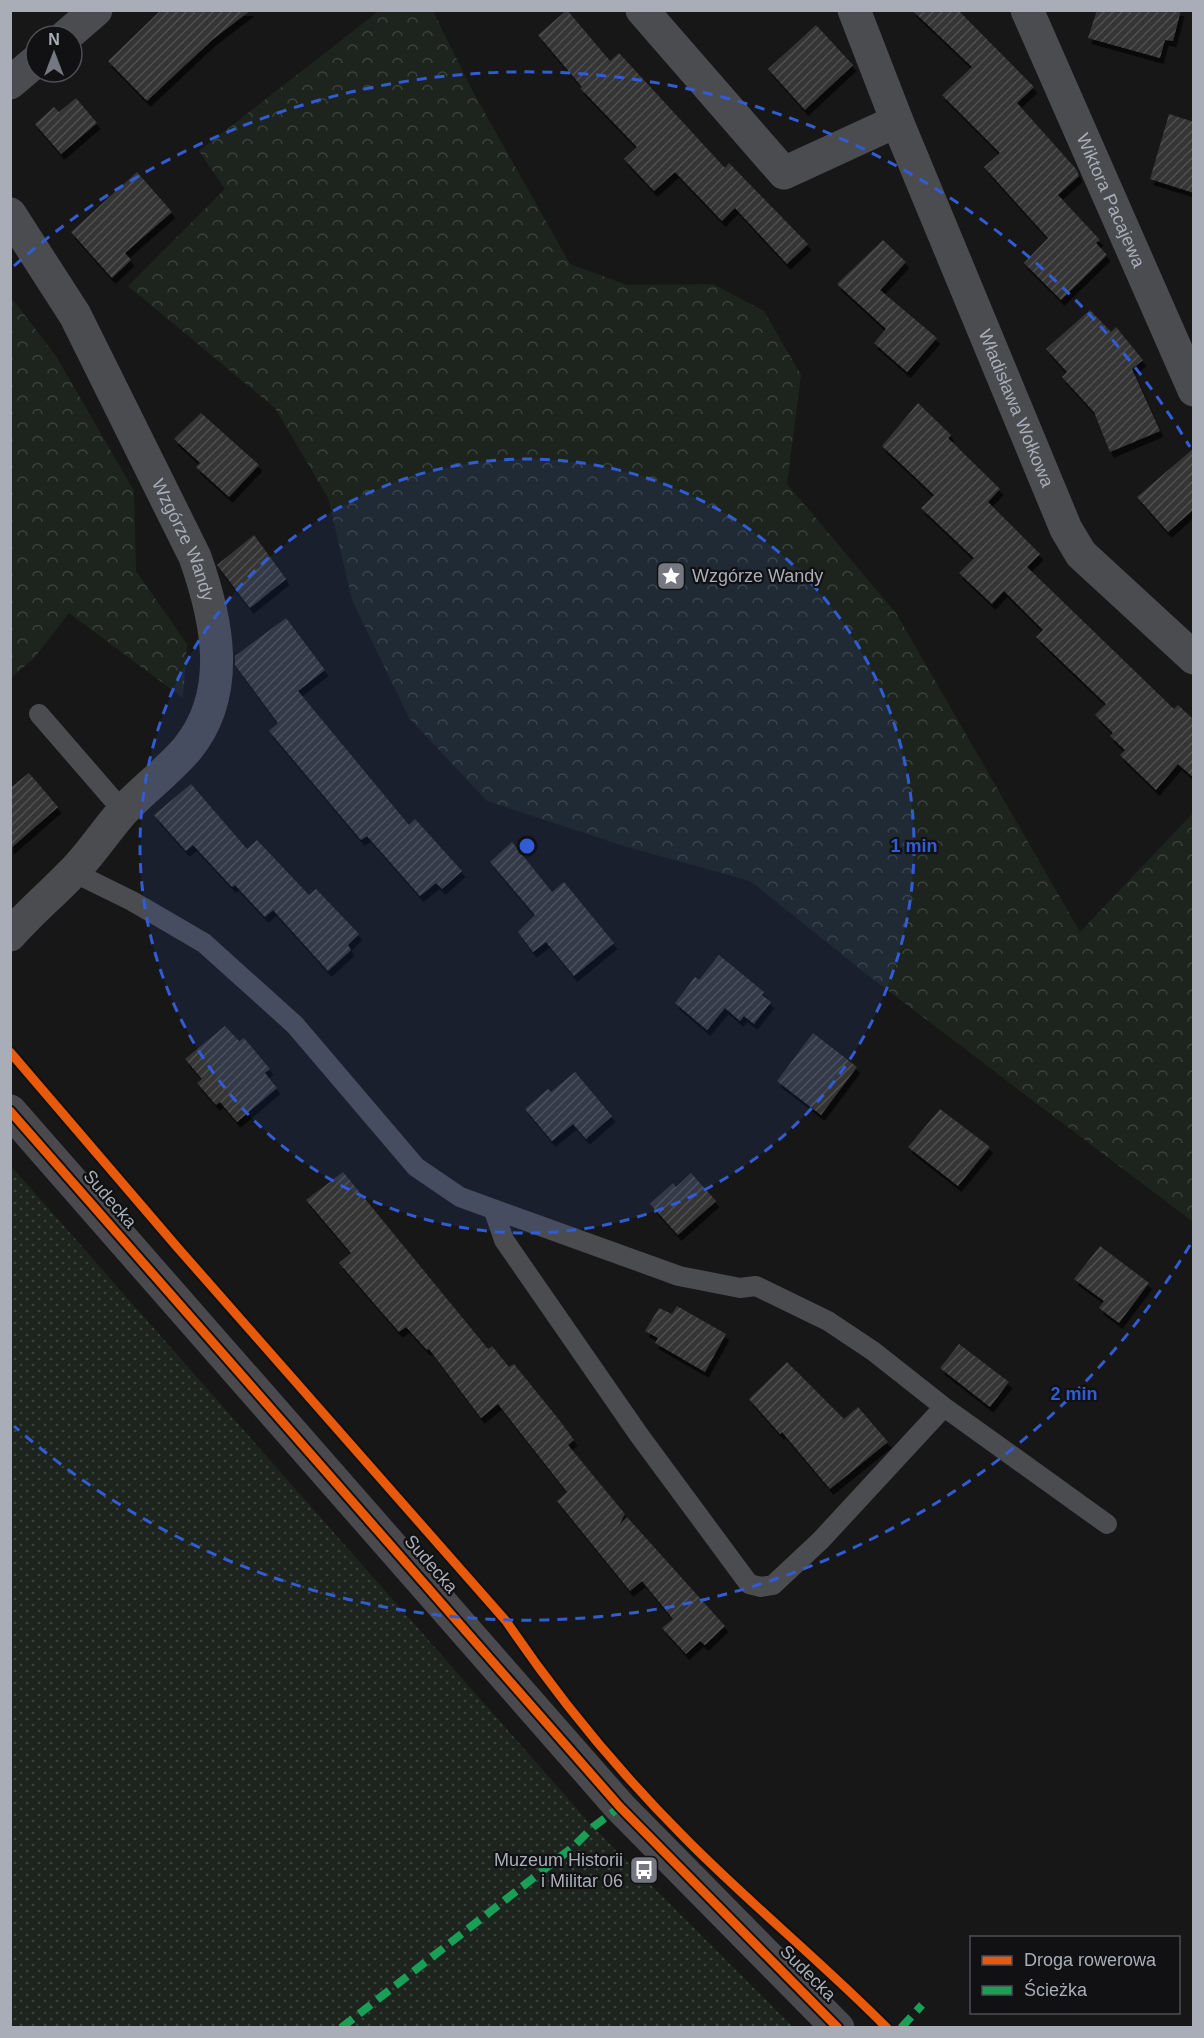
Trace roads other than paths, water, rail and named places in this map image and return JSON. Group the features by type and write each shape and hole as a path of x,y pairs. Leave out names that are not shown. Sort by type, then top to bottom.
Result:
{"street":[{"path":"80,24 96,10"},
{"path":"642,10 784,173 897,121"},
{"name":"Władisława Wołkowa","path":"854,10 897,121 1066,530 1081,554 1194,658"},
{"name":"Wiktora Pacajewa","path":"1027,10 1194,390"},
{"path":"10,83 24,71"},
{"name":"Wzgórze Wandy","path":"10,214 75,315 195,557 207,592 214,628 218,674 209,710 187,748 123,811 73,872 10,935"},
{"name":"Sudecka","path":"10,1111 620,1807 838,2028"}],"lane":[{"path":"39,714 123,811"},
{"path":"73,872 132,901 204,942 295,1025 416,1167 460,1197 679,1276 740,1288 756,1286 828,1321 873,1351 944,1407 1107,1524"},
{"path":"494,1211 504,1240 639,1435 749,1584 761,1587 773,1585 821,1540 944,1407"}],"place":[{"name":"Wzgórze Wandy","path":"671,576"},
{"name":"Muzeum Historii i Militar 06","path":"644,1870"}]}
